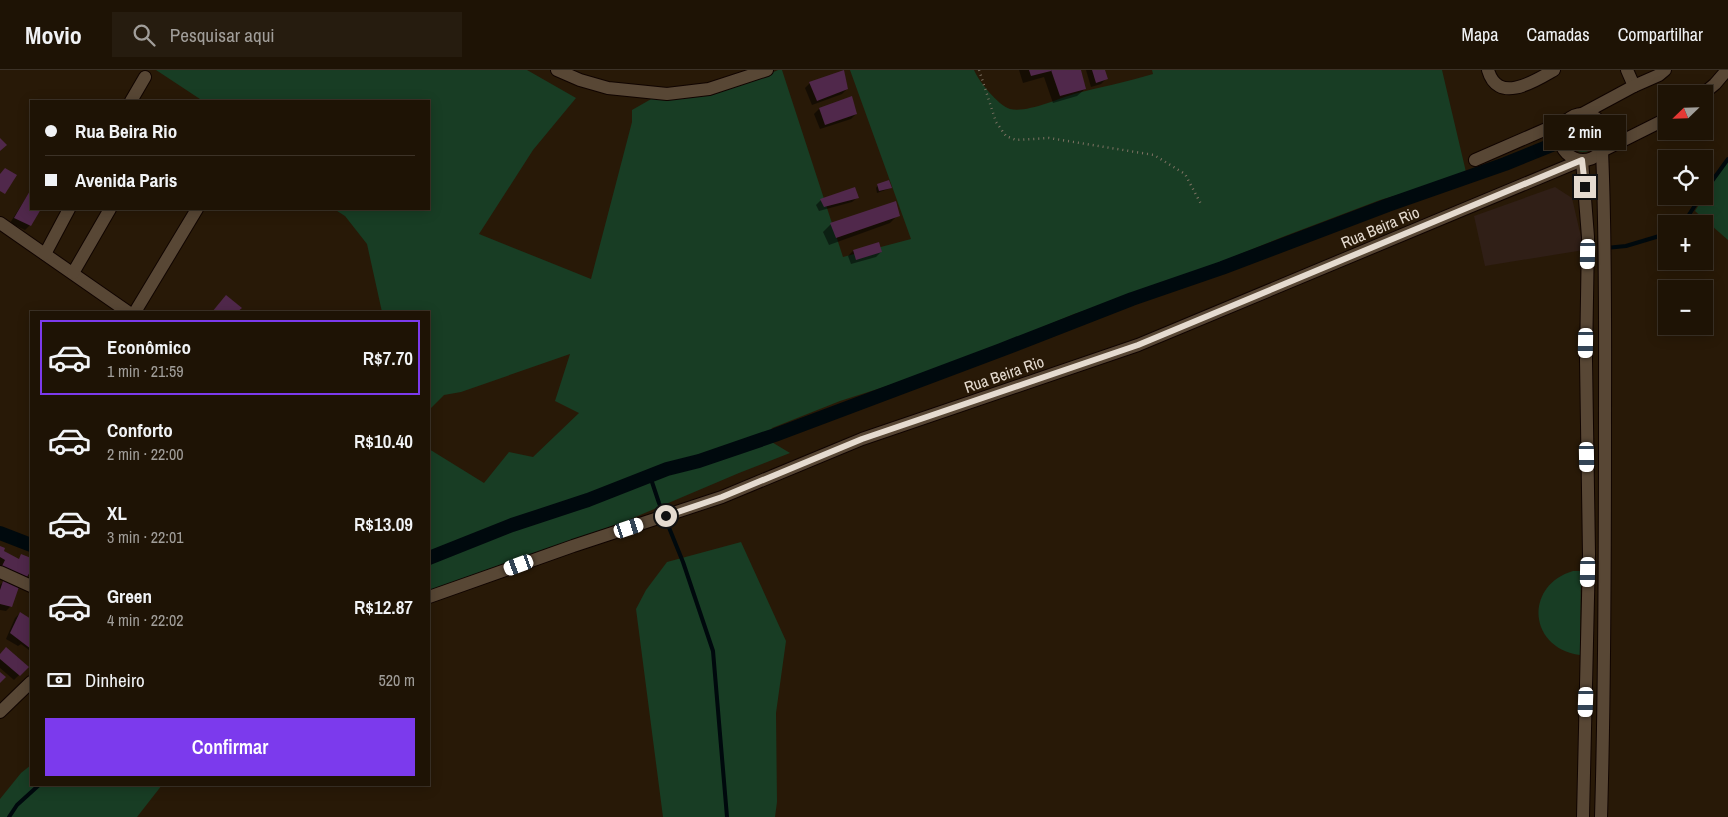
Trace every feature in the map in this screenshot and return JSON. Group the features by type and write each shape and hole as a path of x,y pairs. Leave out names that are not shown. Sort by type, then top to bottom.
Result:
{"street":[{"path":"557,70 580,80 608,88 667,94 709,89 767,70"},
{"path":"1488,70 1496,84 1507,88 1519,88 1534,82 1554,70"},
{"path":"1627,70 1634,86"},
{"path":"1582,114 1659,75 1665,70"},
{"path":"1713,86 1727,70"},
{"path":"131,100 145,77"},
{"path":"1475,160 1567,120 1574,115 1582,114 1595,117 1604,126 1607,139 1602,152 1605,208 1605,506 1601,817"},
{"path":"1567,120 1560,132 1561,145 1570,156 1582,160 1593,158 1658,123"},
{"path":"1582,160 1588,237 1586,360 1589,554 1583,817"},
{"name":"Rua Beira Rio","path":"430,597 573,546 722,497 862,439 1138,345 1582,160"},
{"path":"45,254 68,210"},
{"path":"73,274 109,210"},
{"path":"136,311 196,210"},
{"path":"0,223 127,311"},
{"path":"0,572 30,586"},
{"path":"0,712 30,683"}],"path":[{"path":"978,70 996,122 1006,136 1016,140 1049,138 1154,155 1185,174 1201,204"}],"shaded area":[{"path":"1555,187 1572,198 1584,250 1485,266 1474,216"}],"green space":[{"path":"156,70 527,70 576,98 533,150 479,234 591,279 632,122 632,110 660,94 767,75 778,70 782,70 843,257 911,239 850,70 974,70 984,87 995,98 1005,107 1017,110 1133,80 1153,74 1152,70 1442,70 1466,172 1452,179 1380,200 1171,282 1074,314 990,349 912,378 840,401 772,428 769,434 774,439 770,441 790,453 626,521 430,592 430,450 484,483 509,452 533,457 579,413 555,401 570,354 461,392 444,395 430,409 430,311 382,311 367,244 345,216 336,210 430,210 430,100 201,100"},
{"path":"1583,120 1589,121 1594,125 1598,130 1598,142 1594,147 1589,151 1583,152 1577,151 1572,147 1568,142 1567,136 1568,130 1572,125 1577,121"},
{"path":"1728,159 1728,240 1713,227 1713,215 1700,215 1695,211 1699,205 1713,205 1713,183"},
{"path":"741,542 786,641 776,713 777,802 775,817 663,817 636,609 646,590 667,562"},
{"path":"1573,571 1581,571 1580,655 1563,650 1550,641 1542,630 1539,616 1540,603 1546,590 1557,579"},
{"path":"30,766 30,786 161,786 137,817 0,817 0,799 21,773"}],"building":[{"path":"844,70 848,89 817,101 809,82"},
{"path":"1029,70 1051,70 1051,71 1031,76"},
{"path":"1051,70 1081,70 1086,89 1060,96"},
{"path":"1092,70 1105,70 1108,79 1096,83"},
{"path":"852,96 857,114 825,125 819,108"},
{"path":"0,138 7,145 0,151"},
{"path":"5,168 17,175 5,194 0,191 0,174"},
{"path":"889,180 892,188 879,191 877,184"},
{"path":"855,187 859,198 824,207 820,199"},
{"path":"30,191 30,210 40,210 31,226 14,218"},
{"path":"896,201 900,216 836,238 830,223"},
{"path":"879,242 882,252 856,260 853,250"},
{"path":"226,295 242,308 238,311 213,311"},
{"path":"0,546 5,548 4,551 19,559 21,554 30,558 30,572 27,577 2,566 5,560 0,557"},
{"path":"3,581 20,584 12,607 0,604 0,590"},
{"path":"20,612 30,618 30,648 10,633"},
{"path":"6,647 29,667 20,676 0,659 0,654"},
{"path":"0,672 6,677 0,683"}],"waterway":[{"path":"1594,128 1600,150"},
{"path":"430,558 512,525 588,500 667,469 699,461 775,435 1132,299 1505,164 1594,128"},
{"path":"1713,180 1728,159"},
{"path":"1689,215 1695,205"},
{"path":"1606,248 1626,246 1658,236"},
{"path":"650,476 683,562 713,651 727,817"},
{"path":"0,533 30,545"},
{"path":"9,817 17,805 38,786"}],"route":[{"path":"666,516 722,497 862,439 1138,345 1582,160 1585,187"}]}
